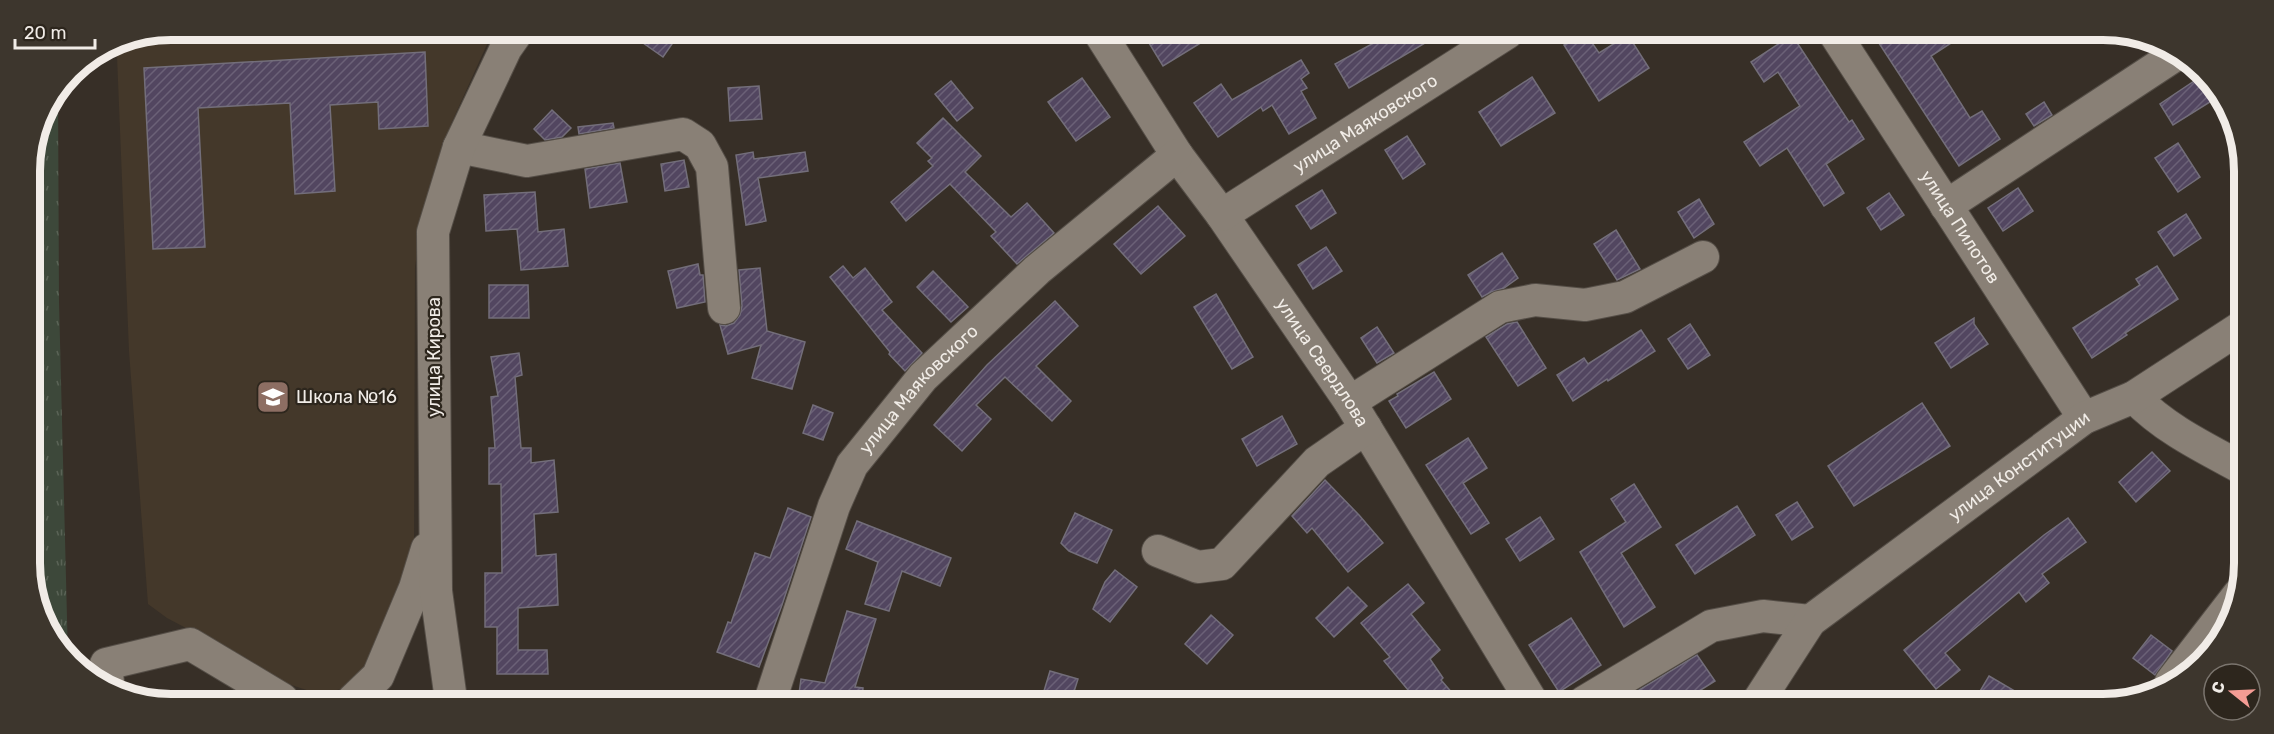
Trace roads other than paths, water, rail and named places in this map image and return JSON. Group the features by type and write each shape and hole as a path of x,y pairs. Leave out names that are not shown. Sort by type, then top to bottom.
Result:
{"street":[{"name":"улица Маяковского","path":"1222,215 1496,40"},
{"name":"улица Пилотов","path":"1839,40 2084,418"},
{"name":"улица Кирова","path":"450,694 436,591 433,232 459,147 511,41"},
{"name":"улица Свердлова","path":"1104,41 1177,155 1222,215 1358,415 1528,693"},
{"path":"1946,206 2169,59"},
{"path":"459,147 527,161 683,134 700,145 712,167 724,308"},
{"name":"улица Маяковского","path":"772,694 834,506 852,465 923,377 1037,270 1177,155"},
{"path":"1158,551 1198,567 1222,564 1358,415 1500,307 1535,300 1585,305 1625,297 1703,257"},
{"name":"улица Конституции","path":"1763,693 1810,621 2084,418 2134,397 2234,332"},
{"path":"2134,397 2151,415 2179,434 2234,464"},
{"path":"378,688 415,588 435,522"},
{"path":"2184,665 2223,614"},
{"path":"1599,693 1711,626 1763,616 1810,621"},
{"path":"107,677 106,664 190,644 274,694"}],"place":[{"name":"Школа №16","path":"273,397"}]}
